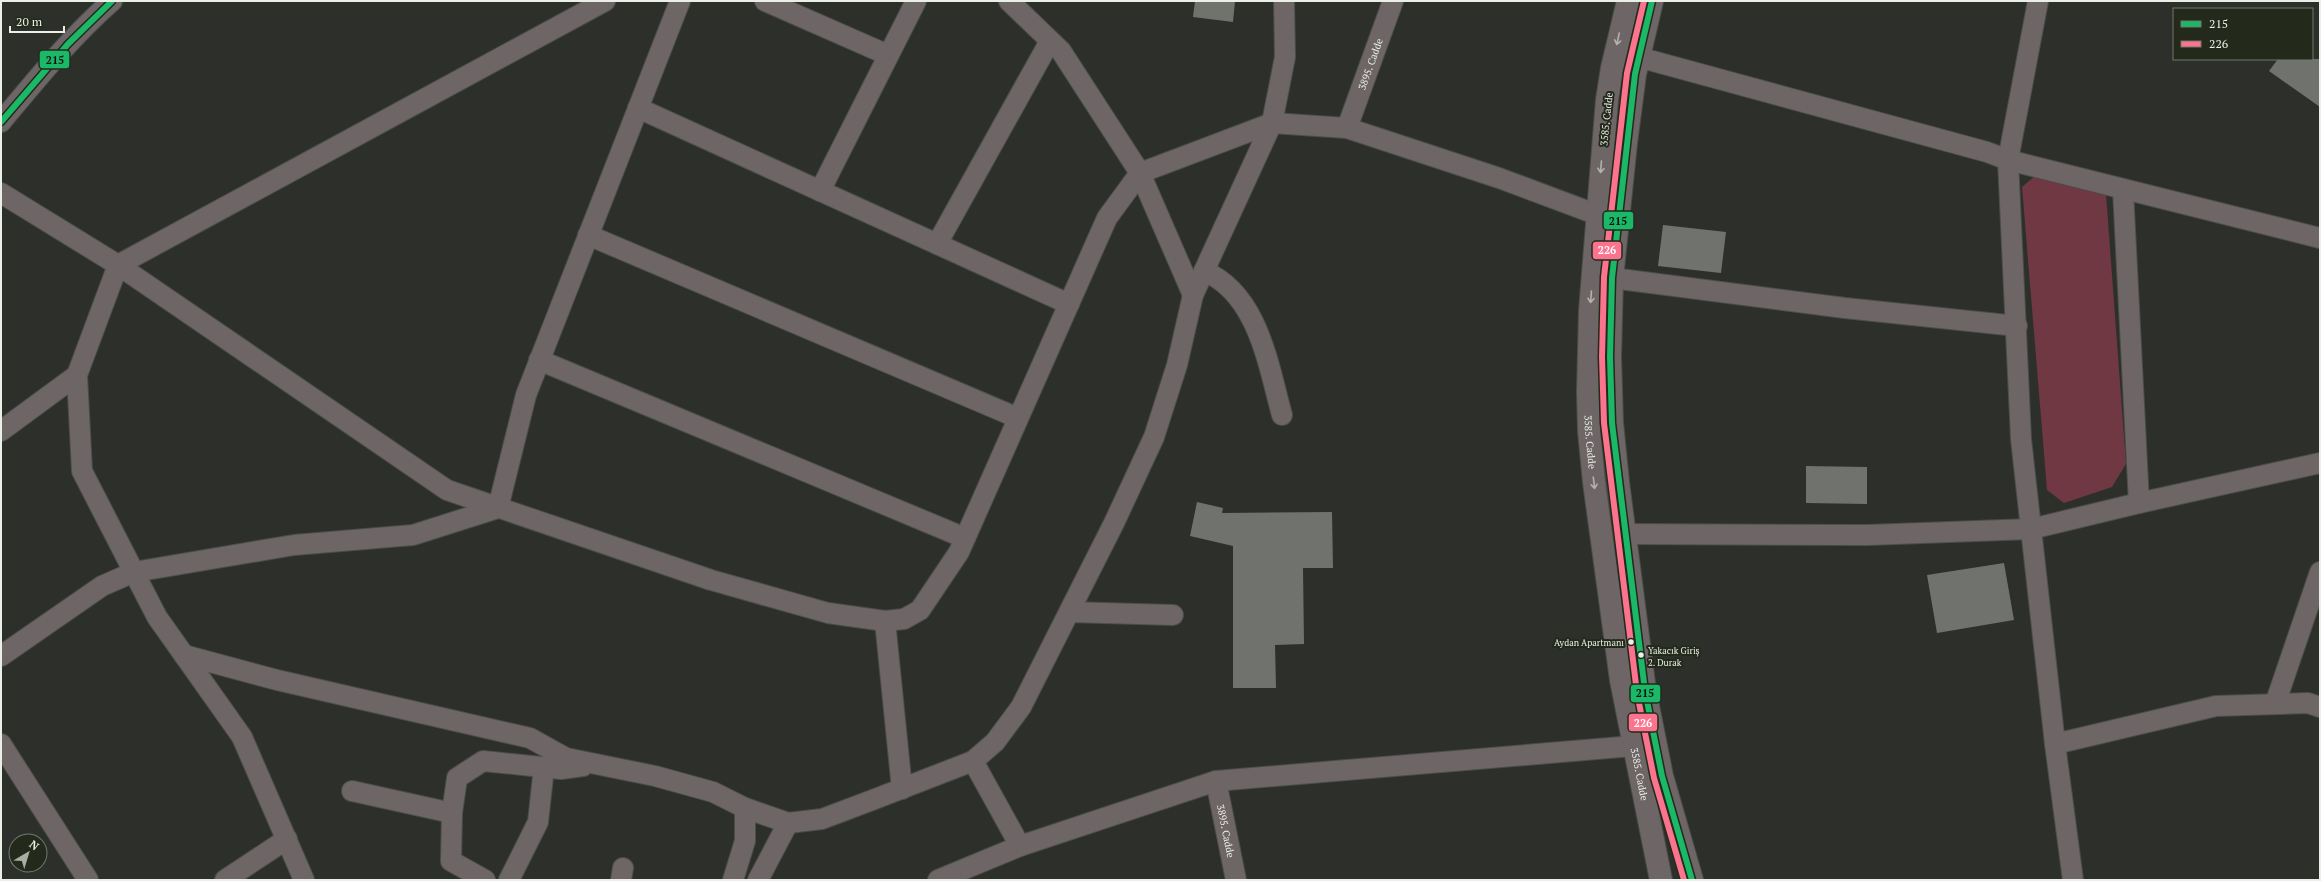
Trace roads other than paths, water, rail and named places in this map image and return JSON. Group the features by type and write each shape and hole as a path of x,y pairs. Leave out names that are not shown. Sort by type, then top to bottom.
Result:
{"main road":[{"name":"3585. Cadde","path":"1628,1 1610,81 1588,354 1589,431 1594,482 1621,680 1661,880"},
{"path":"1652,1 1638,57 1626,143 1612,278 1610,357 1612,423 1645,691 1653,735 1672,811 1692,880"}],"street":[{"path":"1,122 94,16 112,1"},
{"path":"304,880 242,737 157,617 82,471 77,375 118,265 605,1"},
{"path":"498,508 526,395 680,1"},
{"path":"765,1 888,55"},
{"path":"820,191 916,1"},
{"path":"1009,1 1061,51 1140,172 1193,294"},
{"path":"184,655 278,680 530,738 566,758 655,776 713,792 745,808 788,823 822,819 973,761 995,742 1021,707 1114,523 1154,437 1177,365 1193,294 1272,122 1284,57 1284,1"},
{"name":"3895. Cadde","path":"1347,128 1393,1"},
{"path":"2038,1 2008,160 2022,439 2054,744 2073,880"},
{"path":"936,244 1050,40"},
{"path":"1638,57 1987,152 2008,160 2123,190 2320,238"},
{"path":"638,108 1069,304"},
{"path":"1,193 118,265 447,490 711,580 828,613 885,621 904,619 920,610 959,552 1107,218 1140,172 1272,122 1347,128 1499,178 1598,215"},
{"path":"2123,190 2139,503"},
{"path":"588,235 1018,418"},
{"path":"1204,271 1227,284 1242,303 1262,340 1282,415"},
{"path":"1612,278 1845,308 2017,326"},
{"path":"539,360 965,538"},
{"path":"1,431 77,375"},
{"path":"1625,534 1868,535 2031,529 2139,503 2320,464"},
{"path":"1,656 102,586 134,572 294,545 413,535 498,508"},
{"path":"2275,704 2320,572"},
{"path":"1070,612 1173,615"},
{"path":"885,621 902,789"},
{"path":"2054,744 2216,706 2308,703 2320,706"},
{"path":"1,744 88,880"},
{"path":"938,880 1020,846 1216,781 1633,746"},
{"path":"485,880 451,861 452,813 457,778 483,761 561,769 599,764"},
{"path":"973,761 1020,846"},
{"path":"510,880 538,822 544,767"},
{"name":"3895. Cadde","path":"1216,781 1236,880"},
{"path":"352,791 452,813"},
{"path":"732,880 745,841 745,808"},
{"path":"758,880 788,823"},
{"path":"225,880 287,839"}],"place":[{"name":"Aydan Apartmanı","path":"1631,642"},
{"name":"Yakacık Giriş 2. Durak","path":"1641,655"}]}
